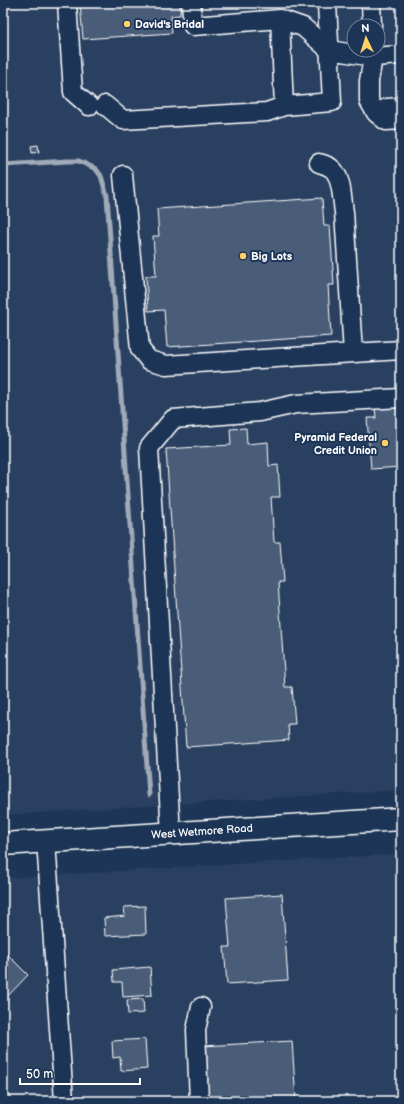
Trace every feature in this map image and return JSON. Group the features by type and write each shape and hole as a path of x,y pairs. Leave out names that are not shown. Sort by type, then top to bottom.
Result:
{"main road":[{"name":"West Wetmore Road","path":"3,844 401,819"}],"lane":[{"path":"67,3 73,92 123,120 267,112 284,106 332,102 327,3"},
{"path":"191,3 193,26 280,19 302,27 329,50 346,51"},
{"path":"371,3 372,18"},
{"path":"280,19 284,106"},
{"path":"386,54 401,55"},
{"path":"372,58 369,81 369,101 376,113 386,121 401,120"},
{"path":"376,113 387,108 401,107"},
{"path":"319,163 331,168 338,176 341,192 344,212 353,353"},
{"path":"123,175 140,350 149,360 166,365 401,350"},
{"path":"171,834 149,448 173,419 260,412 296,404 401,398"},
{"path":"46,842 64,1101"},
{"path":"199,1101 196,1030 201,1007"}],"shaded area":[{"path":"3,3 401,3 401,790 3,815"},
{"path":"401,854 401,1101 3,1101 3,878"}],"building":[{"name":"David's Bridal","path":"80,3 180,3 180,15 171,16 172,33 83,39"},
{"path":"401,138 401,178 398,139"},
{"path":"38,145 39,152 32,153 31,146"},
{"name":"Big Lots","path":"322,198 324,226 330,226 334,285 328,285 331,336 167,347 164,310 148,311 146,276 156,276 153,236 159,236 157,209"},
{"name":"Pyramid Federal Credit Union","path":"401,405 401,467 371,469 367,418 376,418 375,407"},
{"path":"246,428 247,444 268,442 269,466 278,465 280,497 271,497 274,542 280,542 283,582 278,582 285,687 292,687 295,724 288,724 289,740 186,747 166,449 231,445 230,429"},
{"path":"282,894 288,980 227,984 224,947 230,947 226,898"},
{"path":"145,906 146,934 105,936 104,918 125,916 124,907"},
{"path":"7,954 28,975 3,1001 3,958"},
{"path":"150,967 152,995 123,997 122,982 114,982 113,970"},
{"path":"143,999 144,1013 128,1014 127,1000"},
{"path":"145,1039 147,1069 121,1071 120,1057 113,1058 112,1041"},
{"path":"292,1041 296,1101 207,1101 203,1046"}],"waterway":[{"path":"3,165 79,161 96,169 101,176 107,196 149,795"}],"place":[{"name":"David's Bridal","path":"127,24"},
{"name":"Big Lots","path":"243,256"},
{"name":"Pyramid Federal Credit Union","path":"385,443"}]}
